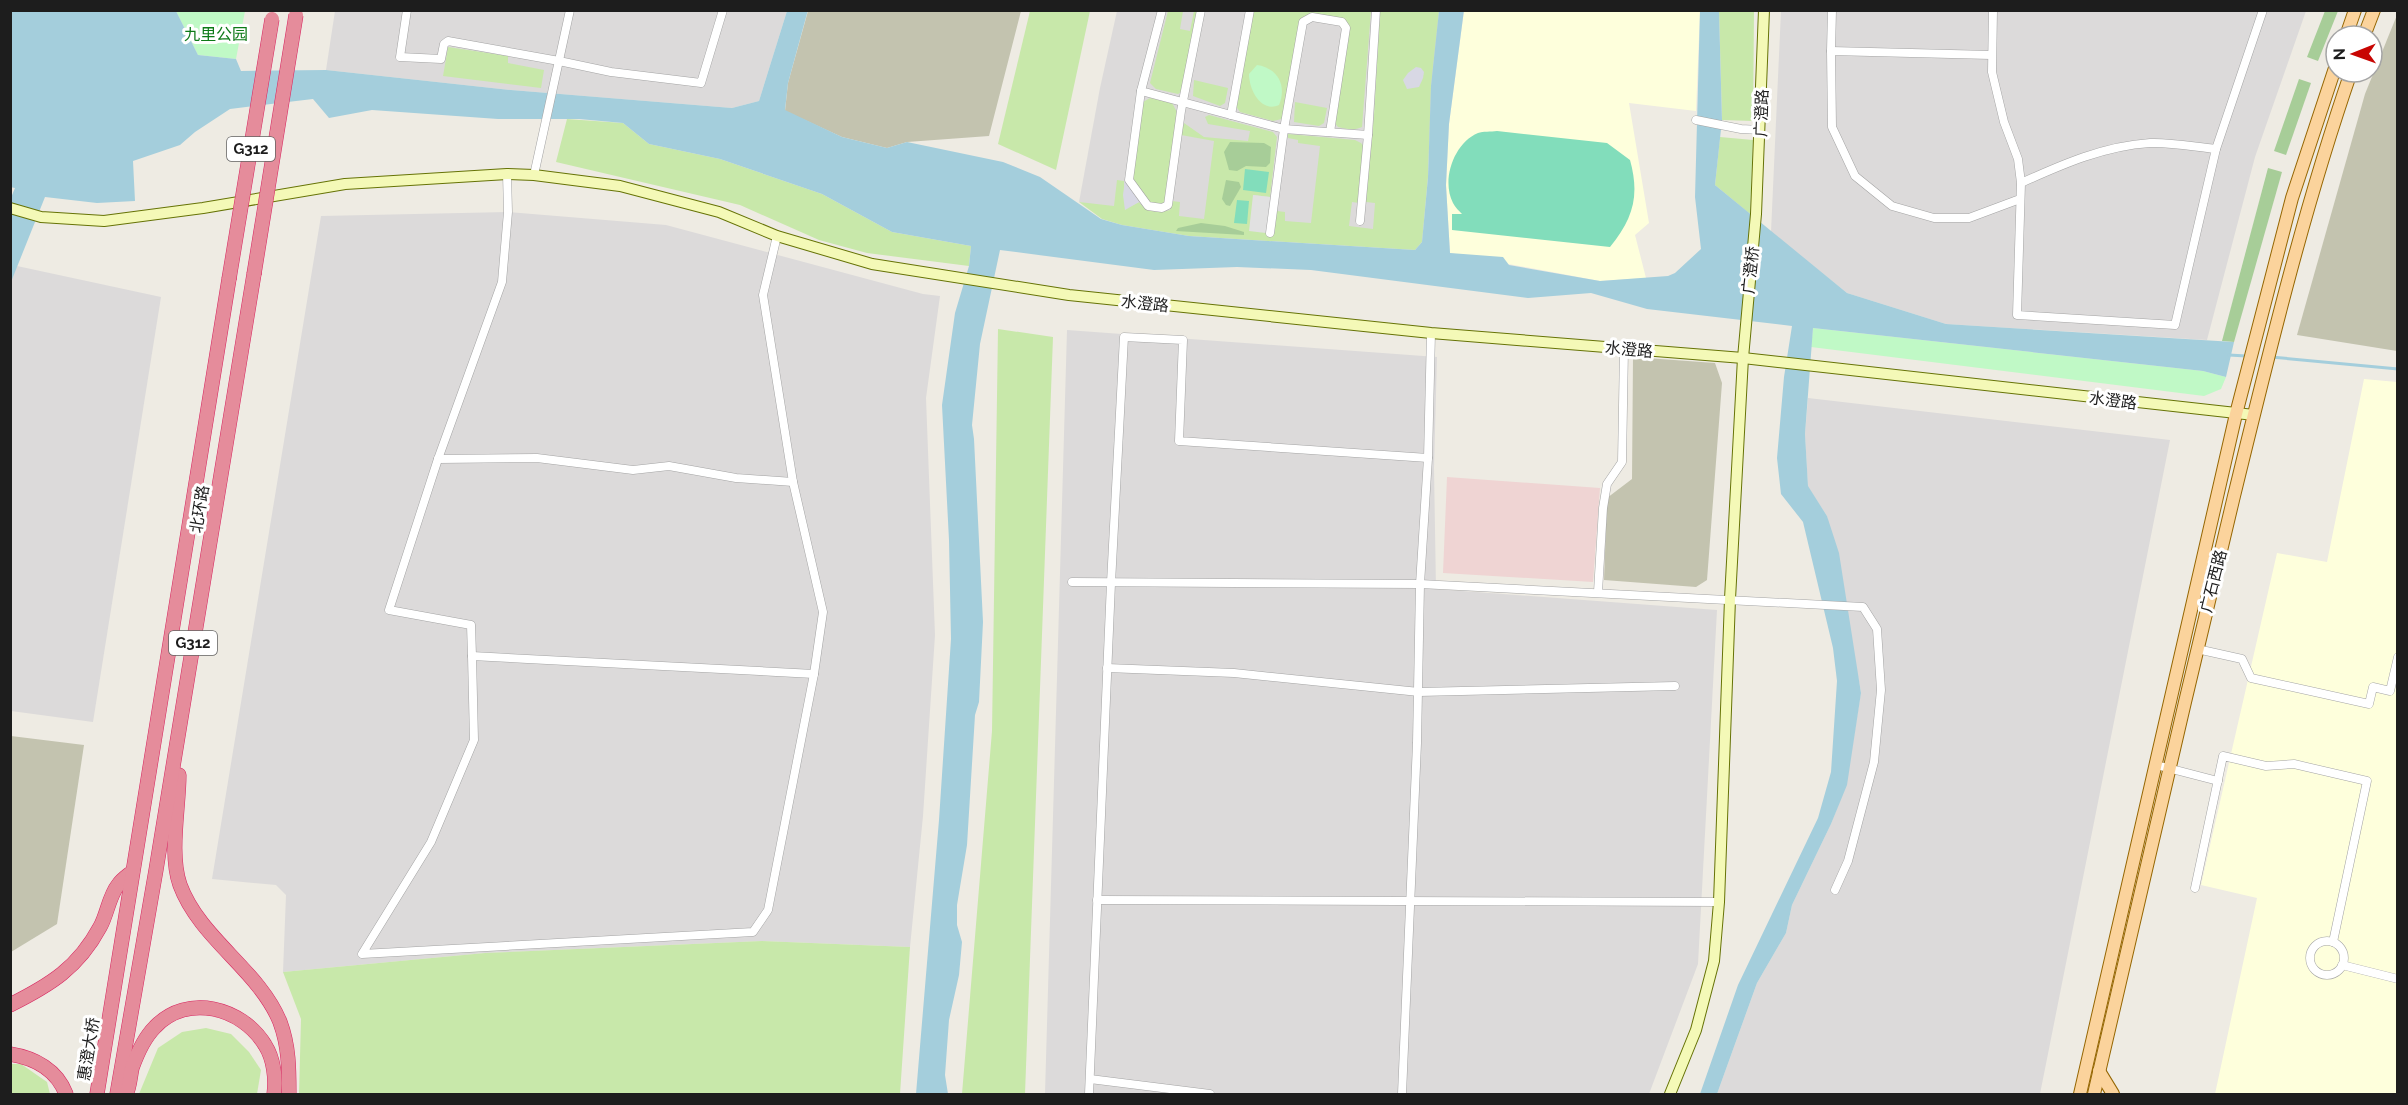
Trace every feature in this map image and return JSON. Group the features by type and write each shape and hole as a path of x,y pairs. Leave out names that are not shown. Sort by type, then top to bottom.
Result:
{"highway":[{"name":"北环路","path":"117,1095 297,13"},
{"name":"北环路","path":"111,1008 273,15"},
{"path":"179,730 179,790 174,835 179,882 187,900 212,936 265,997 279,1020 286,1042 289,1095"},
{"path":"10,1005 38,991 67,971 84,954 101,926 117,886 132,872"},
{"path":"126,1095 132,1068 145,1040 155,1026 169,1015 187,1008 203,1006 241,1019 252,1028 267,1047 273,1066 274,1095"},
{"name":"惠澄大桥","path":"97,1095 111,1008"},
{"path":"10,1054 27,1057 48,1068 62,1084 66,1095"}],"main road":[{"path":"2080,1095 2236,414 2292,198 2330,84"},
{"name":"广石西路","path":"2094,1095 2197,649 2272,340 2323,154 2347,84"},
{"path":"2099,1071 2113,1095"}],"street":[{"path":"407,10 400,57 441,59 444,44 448,41 559,60 611,72 702,83 723,10"},
{"path":"534,175 570,10"},
{"path":"1162,10 1141,91 1129,180 1144,204 1155,208 1168,205 1183,103 1201,10"},
{"path":"1231,115 1250,10"},
{"path":"1360,221 1368,148 1376,10"},
{"name":"广澄路","path":"1756,214 1764,10"},
{"path":"1832,10 1832,127 1855,176 1892,206 1934,218 1969,218 2020,199"},
{"path":"1993,10 1992,72 2004,122 2018,159 2021,183 2016,315 2175,325 2216,149 2263,10"},
{"path":"1270,233 1284,129 1303,21 1312,17 1342,22 1346,28 1330,132"},
{"path":"1831,51 1991,55"},
{"path":"1141,91 1284,129 1368,135"},
{"path":"1696,120 1741,129 1760,130"},
{"path":"2021,183 2073,159 2104,151 2151,143 2216,149"},
{"path":"507,174 508,212 502,282 438,459 388,610 471,625 474,740 431,842 362,954 753,932 768,910 814,674 823,612 793,482 763,295 777,236"},
{"name":"水澄路","path":"10,208 41,217 104,221 203,208 345,184 507,174 534,175 620,186 719,212 777,236 872,264 956,279 1070,295 1431,333 1743,358 2254,415"},
{"name":"广澄桥","path":"1670,1095 1696,1030 1714,961 1719,902 1730,599 1743,358 1756,214"},
{"path":"1402,1095 1431,333"},
{"path":"1089,1095 1124,337 1183,340 1179,441 1428,458"},
{"path":"1598,592 1603,508 1607,484 1622,462 1624,349"},
{"path":"438,459 537,458 633,470 669,466 736,478 793,482"},
{"path":"1072,582 1420,584 1863,607 1877,629 1881,690 1874,762 1848,861 1836,890"},
{"path":"2197,649 2242,659 2251,678 2369,704 2373,687 2390,691 2397,657"},
{"path":"472,656 814,674"},
{"path":"1107,668 1234,673 1419,692 1675,686"},
{"path":"2195,888 2223,756 2266,766 2294,765 2367,781 2333,942"},
{"path":"2156,765 2218,781"},
{"path":"1097,900 1719,902"},
{"path":"2322,941 2333,942 2343,954 2342,965 2334,973 2318,972 2311,963 2313,948 2322,941"},
{"path":"2342,965 2397,978"},
{"path":"1090,1078 1210,1095"}],"shaded area":[{"path":"335,11 787,11 759,101 732,108 511,90 326,70"},
{"path":"808,11 1021,11 989,136 907,142 887,148 842,137 785,111 788,83"},
{"path":"1117,11 1439,11 1422,242 1267,239 1079,202"},
{"path":"1464,11 1700,11 1696,111 1629,103 1649,223 1635,235 1646,278 1600,281 1450,253 1446,185 1449,124"},
{"path":"1781,11 2306,11 2255,157 2207,340 1946,324 1847,293 1771,232"},
{"path":"2397,15 2397,351 2297,335 2365,94 2369,84 2384,84 2384,47"},
{"path":"1416,67 1421,68 1424,72 1423,78 1419,87 1407,89 1403,80"},
{"path":"1125,180 1139,202 1125,210 1123,195"},
{"path":"1253,195 1270,197 1268,210 1277,211 1274,234 1249,231"},
{"path":"508,212 666,225 923,294 940,296 926,398 935,635 923,816 910,947 762,941 485,953 283,972 286,895 276,885 212,879 321,216"},
{"path":"17,266 161,297 93,722 11,711 10,282"},
{"path":"1067,330 1437,357 1434,468 1436,589 1717,610 1698,964 1649,1094 1045,1094"},
{"path":"1633,357 1715,363 1722,383 1707,580 1696,587 1604,580 1607,498 1632,479"},
{"path":"2364,379 2397,382 2397,1094 2215,1094 2257,898 2201,885 2277,553 2327,562"},
{"path":"1808,398 2170,440 2040,1094 1717,1094 1757,983 1786,933 1792,905 1831,824 1846,785 1861,692 1827,516 1808,487 1805,434"},
{"path":"1447,477 1600,488 1593,582 1443,573"},
{"path":"11,736 84,745 57,924 11,952"}],"green space":[{"name":"九里公园","path":"176,11 245,11 236,59 198,55"},
{"path":"1030,11 1090,11 1056,170 998,144"},
{"path":"1168,11 1183,11 1180,29 1190,31 1194,11 1198,11 1183,91 1178,94 1156,89 1150,83"},
{"path":"1253,11 1371,11 1362,127 1353,129 1338,127 1334,122 1349,28 1318,16 1307,15 1300,20 1282,119 1273,121 1240,112 1235,105"},
{"path":"1380,11 1439,11 1431,86 1428,177 1422,242 1415,250 1189,236 1122,225 1102,219 1079,202 1114,206 1117,180 1124,181 1125,209 1139,202 1149,210 1161,212 1170,210 1172,201 1180,202 1179,216 1204,219 1214,141 1181,135 1184,123 1204,137 1248,141 1250,131 1208,124 1205,117 1209,115 1273,132 1277,137 1270,197 1253,195 1274,234 1277,211 1285,212 1285,221 1311,223 1320,146 1298,143 1298,140 1288,138 1288,134 1355,140 1361,143 1365,148 1359,203 1352,202 1349,226 1373,229 1375,203 1366,202"},
{"path":"1719,11 1754,11 1753,121 1722,120"},
{"path":"2325,11 2338,11 2333,24 2324,24 2324,46 2318,61 2307,57"},
{"path":"448,47 508,56 508,63 544,70 541,88 443,76"},
{"path":"1257,65 1270,70 1279,79 1282,91 1279,105 1267,106 1254,93 1249,74"},
{"path":"2299,79 2311,83 2286,155 2274,151"},
{"path":"1194,80 1228,88 1225,103 1220,106 1193,96"},
{"path":"1150,98 1172,103 1177,112 1166,201 1162,205 1147,203 1132,180 1143,102"},
{"path":"1295,102 1327,108 1324,123 1319,126 1294,122"},
{"path":"567,119 623,123 649,144 720,159 822,194 892,232 971,246 969,266 867,253 819,240 740,205 556,162"},
{"path":"1497,131 1607,143 1630,160 1634,185 1632,207 1624,227 1610,247 1452,230 1452,214 1462,214 1453,203 1448,184 1456,153 1462,145 1478,133"},
{"path":"1720,137 1753,140 1750,214 1715,185"},
{"path":"1230,142 1264,143 1271,147 1270,163 1266,167 1246,166 1237,171 1229,170 1224,152"},
{"path":"2268,168 2282,172 2234,342 2222,341"},
{"path":"1245,169 1269,172 1266,193 1243,190"},
{"path":"1226,180 1239,182 1241,187 1230,206 1226,205 1222,199"},
{"path":"1237,200 1249,201 1247,224 1234,223"},
{"path":"1201,223 1225,226 1244,232 1244,235 1176,231 1178,228"},
{"path":"1813,328 2203,371 2226,377 2221,389 2204,396 1811,347"},
{"path":"998,329 1053,337 1025,1094 962,1094 992,731"},
{"path":"762,941 910,947 900,1094 299,1094 301,1019 283,972 485,953"},
{"path":"206,1028 231,1034 249,1052 261,1070 257,1094 139,1094 158,1048 182,1032"},
{"path":"11,1064 21,1064 47,1082 50,1094 11,1094"}],"water":[{"path":"808,10 788,83 785,110 842,137 887,148 907,142 1003,162 1040,177 1101,219 1122,225 1189,236 1415,250 1422,242 1428,177 1431,86 1439,11 1464,10 1449,124 1446,185 1450,253 1503,257 1509,265 1600,281 1668,276 1675,273 1701,249 1695,197 1700,11 1719,11 1722,120 1715,185 1847,293 1946,324 2234,342 2226,377 2203,371 1813,328 1805,434 1808,486 1827,516 1839,553 1861,693 1847,785 1792,905 1786,933 1757,983 1717,1094 1700,1094 1738,985 1818,818 1831,772 1837,681 1833,648 1803,522 1781,494 1777,458 1784,377 1792,326 1647,309 1591,293 1528,298 1311,270 1237,267 1154,270 1000,250 980,344 972,425 983,622 967,845 957,905 957,925 962,942 959,975 949,1020 945,1075 948,1094 916,1094 939,820 951,639 949,540 942,405 955,313 969,266 971,246 892,232 822,194 720,159 649,144 623,123 579,119 498,119 372,110 329,118 313,99 230,109 180,145 133,161 135,201 97,203 45,197 11,282 10,200 15,188 10,187 11,11 176,11 198,55 236,59 241,71 326,70 511,90 732,108 759,101 787,11"}],"waterway":[{"path":"2229,355 2246,356"},
{"path":"2271,357 2398,369"}]}
